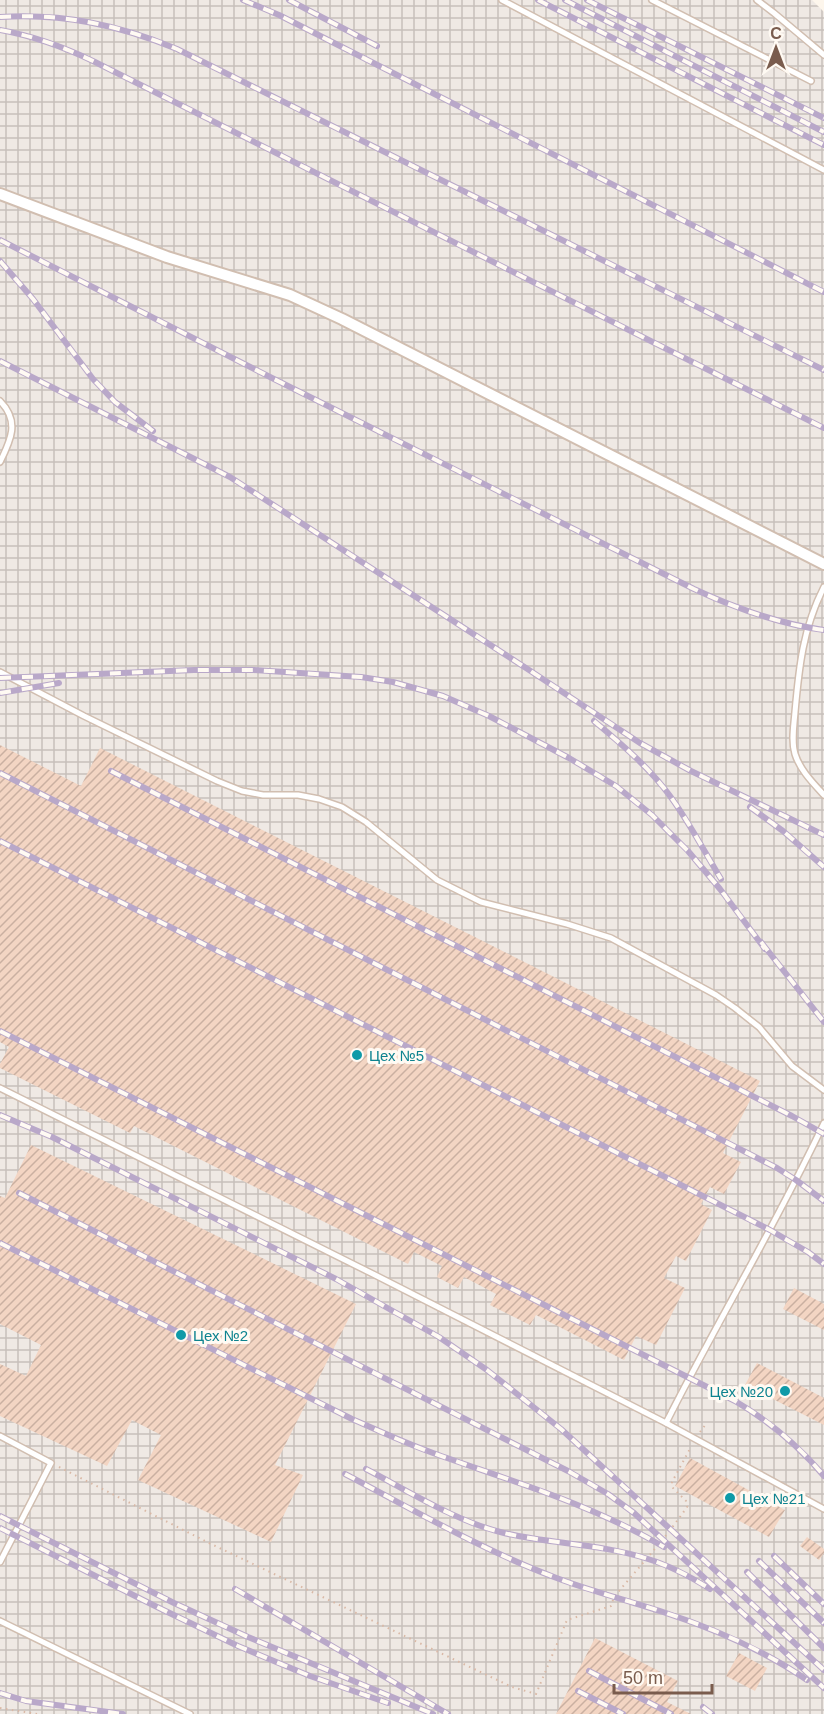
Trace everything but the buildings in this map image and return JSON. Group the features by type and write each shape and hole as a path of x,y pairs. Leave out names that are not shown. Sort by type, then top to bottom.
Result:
{"street":[{"path":"0,194 167,257 290,295 342,319 824,564"}],"lane":[{"path":"502,0 824,170"},
{"path":"652,0 811,81"},
{"path":"757,0 824,56"},
{"path":"0,401 10,414 13,427 11,439 0,462"},
{"path":"824,586 802,646 793,735 794,752 801,766 824,795"},
{"path":"0,672 217,782 242,791 262,795 298,795 342,807 366,822 437,880 481,902 611,938 735,1008 759,1027 792,1066 824,1090"},
{"path":"0,1088 666,1423 824,1509"},
{"path":"666,1423 781,1210 824,1123"},
{"path":"0,1436 51,1463 0,1562"},
{"path":"0,1621 190,1714"}],"path":[{"path":"51,1463 209,1543 501,1682 536,1694 567,1620 611,1606 614,1597 658,1543 672,1530 687,1507 686,1501 672,1487 672,1482 706,1424"},
{"path":"0,1708 37,1714"}],"shaded area":[{"path":"0,0 812,0 824,12 824,1714 0,1714"}],"railway":[{"path":"243,0 279,15 824,292"},
{"path":"289,0 377,46"},
{"path":"538,0 824,145"},
{"path":"565,0 824,132"},
{"path":"587,0 824,118"},
{"path":"0,17 46,17 90,22 134,33 177,49 824,370"},
{"path":"0,30 49,43 95,62 824,428"},
{"path":"0,240 694,589 758,614 790,624 824,630"},
{"path":"0,261 33,299 93,379 115,402 153,431"},
{"path":"0,361 230,477 640,743 691,771 824,835"},
{"path":"0,678 194,670 254,670 361,677 393,682 443,696 489,716 569,758 616,786 652,815 688,851 765,949"},
{"path":"0,693 59,683"},
{"path":"594,721 634,756 662,785 684,816 721,879"},
{"path":"111,771 824,1134"},
{"path":"0,773 777,1168 824,1201"},
{"path":"750,807 783,831 824,867"},
{"path":"0,841 770,1230 824,1264"},
{"path":"761,942 824,1022"},
{"path":"0,1031 735,1401 782,1434 824,1476"},
{"path":"0,1115 52,1137 336,1279 439,1337 487,1370 561,1429 824,1670"},
{"path":"19,1193 568,1471 608,1494 634,1513 824,1688"},
{"path":"0,1243 352,1419 423,1449 579,1506 664,1547"},
{"path":"366,1469 433,1505 486,1528 522,1537 631,1554 673,1568 710,1589"},
{"path":"345,1474 501,1555 568,1582 701,1625 755,1649 807,1680"},
{"path":"0,1516 174,1603 248,1637 433,1714"},
{"path":"0,1528 238,1646 310,1676 388,1703"},
{"path":"774,1556 824,1604"},
{"path":"759,1561 824,1623"},
{"path":"747,1572 824,1648"},
{"path":"235,1589 448,1714"},
{"path":"589,1671 671,1714"},
{"path":"578,1691 623,1714"},
{"path":"0,1693 26,1701 123,1714"},
{"path":"703,1707 712,1714"}],"place":[{"name":"Цех №5","path":"357,1055"},
{"name":"Цех №2","path":"181,1335"},
{"name":"Цех №20","path":"785,1391"},
{"name":"Цех №21","path":"730,1498"}]}
